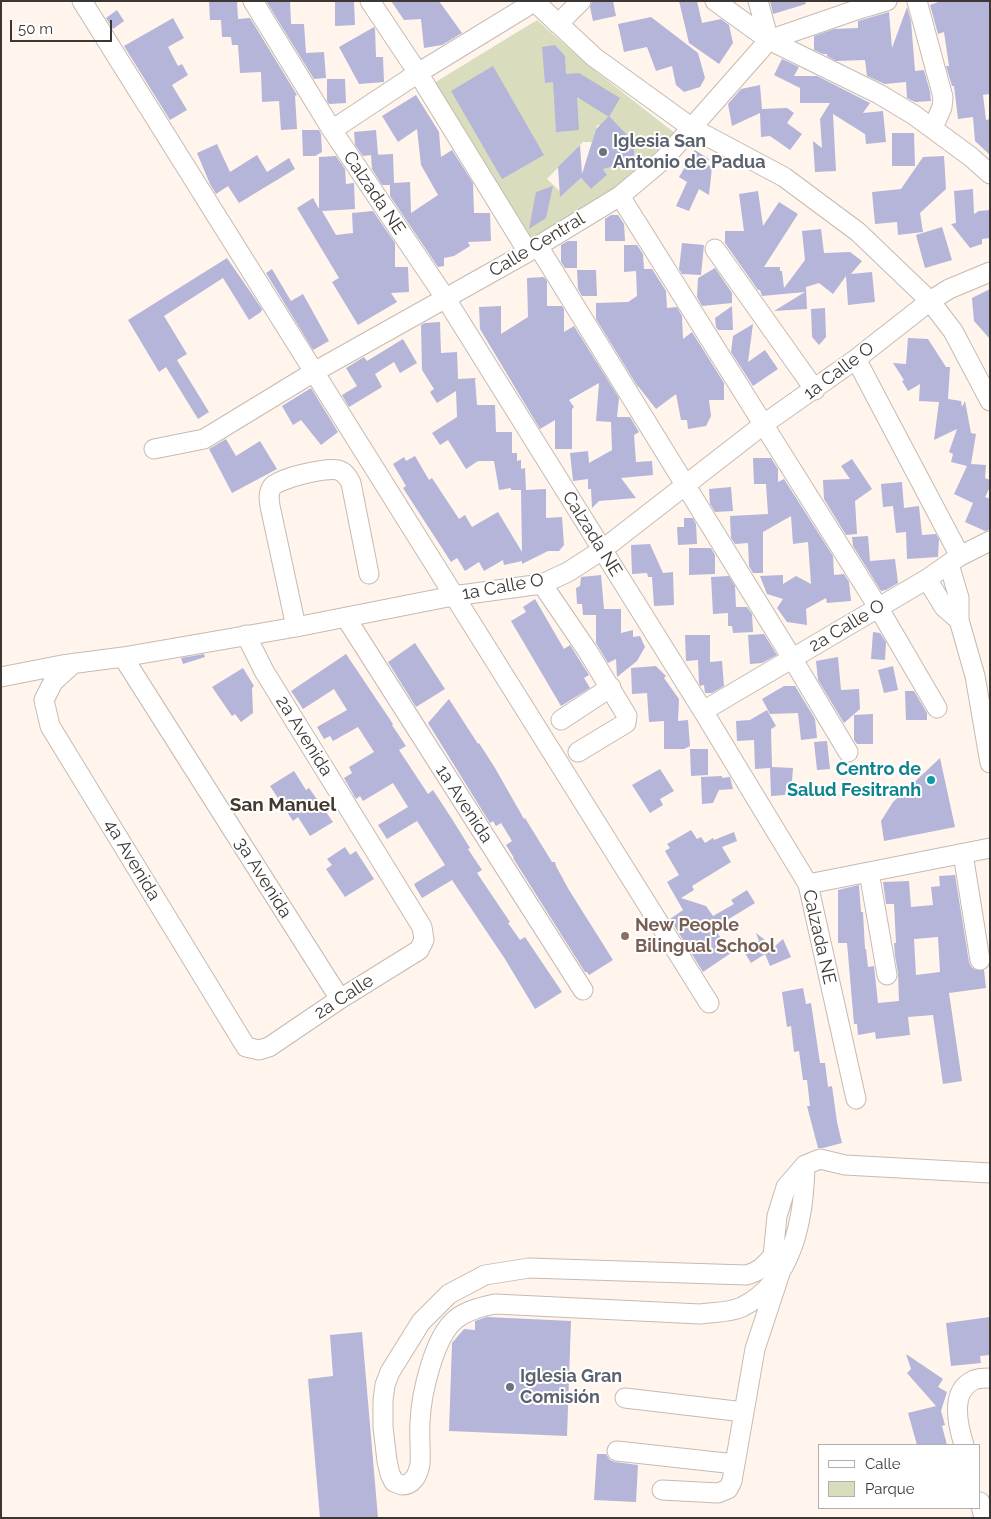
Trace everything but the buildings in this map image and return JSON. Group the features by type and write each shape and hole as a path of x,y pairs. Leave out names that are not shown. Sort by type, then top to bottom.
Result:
{"street":[{"path":"82,1 709,1003"},
{"name":"Calzada NE","path":"253,1 332,130 446,299 703,711 808,884 856,1099"},
{"path":"370,1 685,484 848,752"},
{"path":"558,24 581,1"},
{"path":"715,1 769,40 878,94 933,128 990,174"},
{"path":"758,1 769,40"},
{"name":"Calle Central","path":"154,449 204,439 314,372 533,249 620,196 664,159 769,40 854,5 887,1"},
{"path":"917,1 944,97 933,128"},
{"path":"332,130 418,73 534,2 594,57 692,128 784,177 858,232 930,301 953,331 990,401"},
{"path":"620,196 878,607 938,708"},
{"path":"714,249 815,390"},
{"name":"1a Calle O","path":"1,677 74,663 123,657 296,627 453,596 542,584 568,572 602,550 764,424 815,390 930,301 949,289 990,272"},
{"path":"856,359 954,560 959,598 959,620 975,676 990,764"},
{"path":"296,627 270,506 269,494 271,488 278,482 328,469 340,470 346,475 351,483 369,574"},
{"name":"2a Calle O","path":"703,711 927,578 954,560 990,541"},
{"path":"927,578 944,606 959,620"},
{"path":"542,584 611,688 627,716 626,723 578,752"},
{"name":"1a Avenida","path":"346,618 583,990"},
{"name":"2a Avenida","path":"246,635 264,671 422,927 424,940"},
{"name":"3a Avenida","path":"123,657 340,999"},
{"name":"4a Avenida","path":"74,663 54,682 44,700 50,726 246,1047 259,1050"},
{"path":"561,720 611,688"},
{"path":"808,884 990,848"},
{"path":"963,854 980,960"},
{"path":"869,872 887,975"},
{"name":"2a Calle","path":"259,1050 269,1047 340,999 419,950 424,940"},
{"path":"662,1490 718,1493 728,1489 732,1481 755,1349 777,1263 777,1216 781,1198 786,1187 805,1165 820,1159 844,1165 990,1173"},
{"path":"777,1263 758,1295 742,1307 730,1311 700,1314 495,1304 473,1309 456,1319 444,1333 428,1372 420,1420 420,1465 415,1478 406,1485 398,1484 390,1474 382,1427 385,1385 390,1372 422,1322 435,1307 454,1292 486,1275 529,1268 746,1275 777,1263"},
{"path":"454,1292 456,1319"},
{"path":"964,1444 956,1409 963,1389 982,1379"},
{"path":"625,1398 744,1412"},
{"path":"617,1451 735,1464"},
{"path":"981,1505 984,1518"}],"green space":[{"path":"537,20 589,66 676,134 614,190 531,241 434,83","holes":["597,125 617,125 634,142 634,162 603,169 607,175 591,189 581,178 563,194 547,179 583,142 592,142"]}],"place":[{"name":"Iglesia San Antonio de Padua","path":"603,152"},
{"name":"Centro de Salud Fesitranh","path":"931,780"},
{"name":"New People Bilingual School","path":"625,936"},
{"name":"Iglesia Gran Comisión","path":"510,1387"}],"district":[{"name":"San Manuel","path":"283,805"}]}
